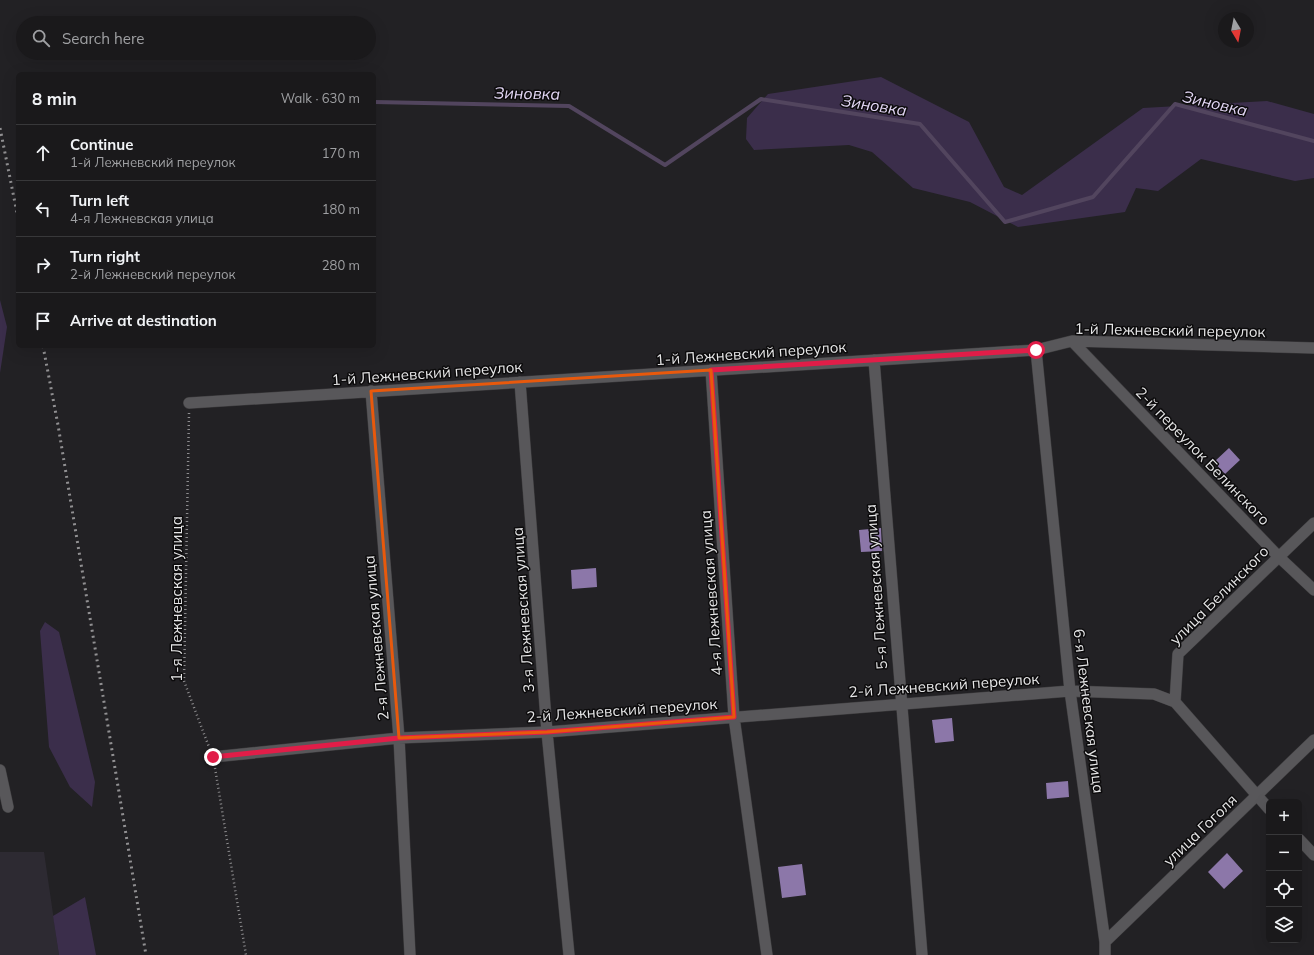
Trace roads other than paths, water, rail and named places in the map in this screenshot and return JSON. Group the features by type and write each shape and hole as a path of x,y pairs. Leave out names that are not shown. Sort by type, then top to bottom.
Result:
{"street":[{"name":"1-й Лежневский переулок","path":"189,403 1036,350 1072,341 1314,348"},
{"name":"2-й переулок Белинского","path":"1072,341 1279,557 1314,590"},
{"name":"6-я Лежневская улица","path":"1036,350 1070,691 1105,942 1105,955"},
{"name":"5-я Лежневская улица","path":"874,360 922,955"},
{"name":"4-я Лежневская улица","path":"711,370 734,717 767,955"},
{"name":"3-я Лежневская улица","path":"520,382 547,732 569,955"},
{"name":"2-я Лежневская улица","path":"371,391 399,738 410,955"},
{"name":"улица Белинского","path":"1175,702 1178,654 1314,523"},
{"name":"2-й Лежневский переулок","path":"213,757 399,738 547,732 1070,691 1154,694 1175,702"},
{"path":"1175,702 1266,806"},
{"name":"улица Гоголя","path":"1105,942 1314,740"},
{"path":"0,770 8,807"},
{"path":"1302,842 1314,855"}],"waterway":[{"name":"Зиновка","path":"376,102 569,106 665,165 761,99 920,124 1005,222 1093,197 1175,104 1314,141"}],"railway":[{"path":"0,128 16,208"},
{"path":"43,348 58,425 146,955"}]}
